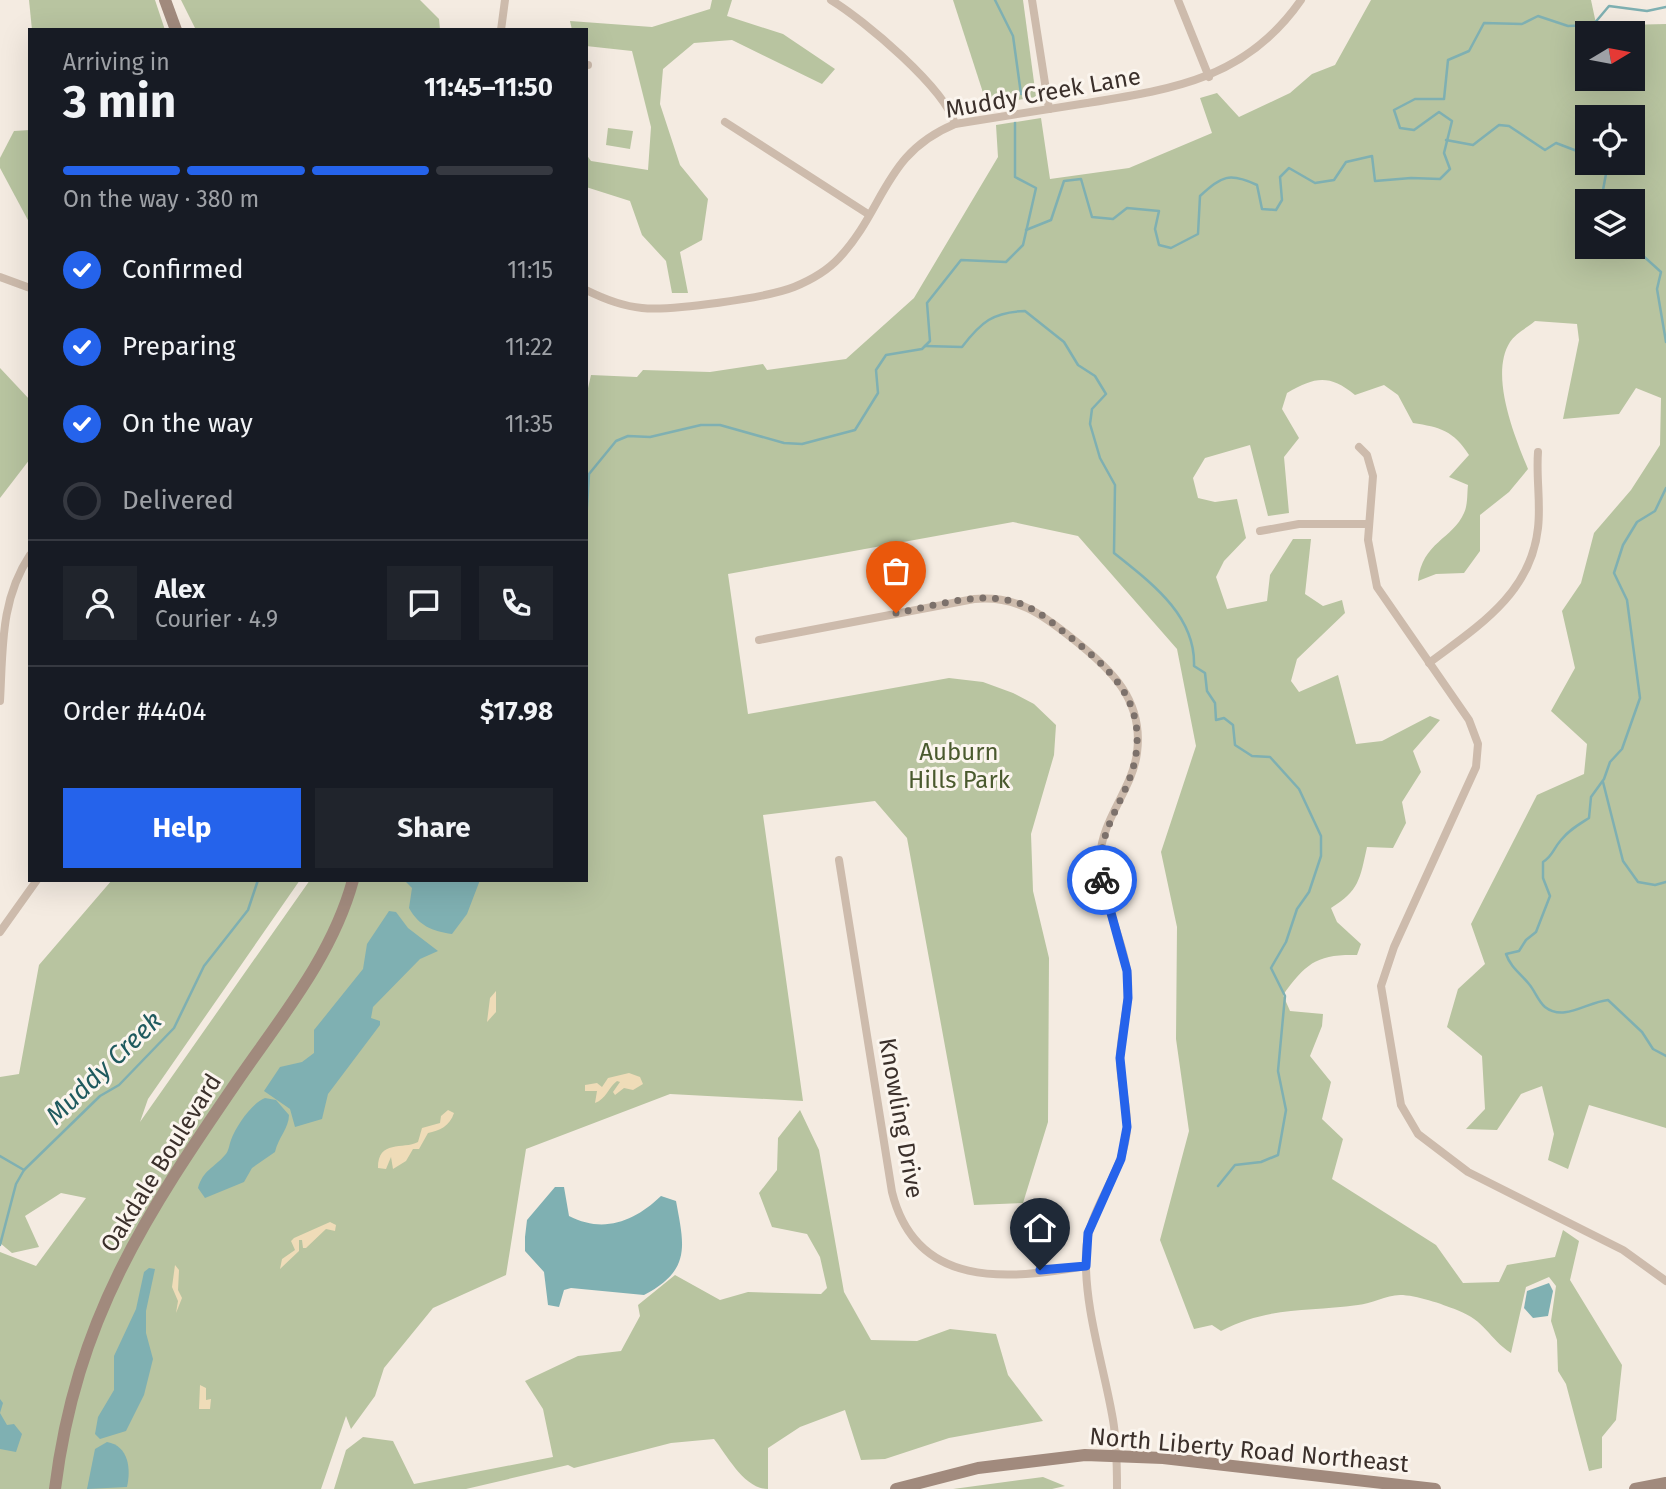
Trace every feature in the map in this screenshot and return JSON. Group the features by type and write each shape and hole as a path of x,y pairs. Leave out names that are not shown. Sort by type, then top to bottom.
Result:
{"main road":[{"path":"165,0 175,28"},
{"name":"Oakdale Boulevard","path":"55,1489 76,1383 116,1274 168,1182 312,973 334,932 352,882"},
{"name":"North Liberty Road Northeast","path":"896,1489 937,1476 1017,1461 1086,1455 1116,1456 1337,1483 1435,1489"},
{"path":"1636,1489 1666,1483"}],"street":[{"path":"501,28 505,0"},
{"path":"831,0 868,26 935,91 948,106 955,124"},
{"path":"1032,0 1049,109"},
{"path":"1178,0 1209,77"},
{"name":"Muddy Creek Lane","path":"588,291 618,304 658,309 780,291 805,282 831,266 850,244 912,149 932,134 955,124 1158,91 1209,77 1232,66 1262,44 1301,0"},
{"path":"725,122 869,214"},
{"path":"0,278 28,287"},
{"path":"1359,447 1367,455 1373,476 1367,524 1371,568 1377,587 1469,720 1476,734 1478,757 1473,777 1390,957 1381,986 1401,1105 1418,1134 1468,1172 1623,1250 1666,1281"},
{"path":"1429,663 1490,618 1522,578 1538,530 1538,452"},
{"path":"1260,531 1299,524 1367,524"},
{"path":"0,701 6,611 15,580 28,558"},
{"path":"759,640 974,599 1008,600 1043,615 1105,665 1125,690 1135,717 1137,752 1131,775 1107,825 1100,855 1103,885 1129,985 1120,1058 1127,1127 1121,1159 1088,1233 1086,1266 1116,1456 1117,1489"},
{"name":"Knowling Drive","path":"839,860 892,1192 908,1232 939,1262 964,1272 999,1274 1086,1266"},
{"path":"0,932 36,882"}],"green space":[{"path":"29,0 155,0 164,28 32,28"},
{"path":"181,0 420,0 439,19 440,28 195,28"},
{"path":"712,0 732,0 727,16 783,34 835,69 822,84 732,40 694,43 663,69 660,104 680,165 708,199 702,240 680,252 688,293 672,293 666,261 642,235 630,201 588,188 588,157 591,161 648,170 651,127 632,51 588,46 588,28 572,28 570,21 652,27 710,9"},
{"path":"953,0 1023,0 1036,97 987,105"},
{"name":"Auburn Hills Park","path":"1371,0 1591,0 1595,21 1575,21 1575,91 1645,91 1645,25 1666,24 1666,1128 1589,1105 1568,1169 1548,1160 1554,1134 1542,1086 1521,1094 1497,1130 1466,1129 1485,1109 1482,1056 1447,1027 1458,989 1485,964 1471,924 1537,795 1584,774 1587,744 1551,711 1575,668 1562,611 1581,583 1594,533 1631,490 1660,445 1661,398 1636,388 1619,414 1563,419 1579,340 1577,324 1535,321 1515,336 1504,356 1503,388 1511,423 1528,469 1509,492 1480,515 1480,551 1464,573 1436,574 1418,581 1425,558 1431,549 1453,529 1464,513 1468,485 1449,477 1469,455 1452,435 1431,426 1413,423 1398,395 1384,385 1355,395 1346,388 1322,380 1287,393 1282,409 1299,438 1284,457 1289,513 1268,516 1250,445 1205,458 1193,478 1198,498 1215,502 1237,499 1246,538 1224,561 1216,577 1227,609 1267,601 1270,575 1293,539 1311,539 1305,594 1323,606 1342,600 1345,613 1297,659 1291,681 1299,692 1338,675 1356,744 1382,741 1430,716 1440,720 1413,751 1421,772 1402,802 1406,823 1393,848 1367,847 1353,890 1331,908 1337,922 1361,944 1357,955 1332,956 1314,963 1299,975 1283,995 1290,1011 1323,1014 1322,1026 1310,1056 1331,1082 1322,1119 1343,1139 1332,1179 1436,1245 1463,1283 1499,1282 1507,1265 1555,1257 1563,1230 1579,1241 1570,1280 1622,1365 1616,1420 1602,1437 1602,1468 1589,1471 1566,1384 1558,1371 1557,1340 1551,1321 1556,1286 1549,1277 1526,1287 1511,1353 1467,1314 1406,1295 1389,1296 1358,1305 1288,1311 1255,1317 1221,1331 1212,1325 1194,1329 1160,1240 1189,1131 1176,1039 1177,927 1161,852 1196,746 1177,649 1078,536 1013,522 728,574 748,714 949,678 983,682 1013,693 1034,704 1056,725 1054,755 1031,834 1033,891 1049,958 1048,1122 1023,1203 974,1205 907,838 875,801 763,815 803,1101 670,1094 526,1149 506,1275 433,1308 384,1368 375,1396 351,1429 346,1416 321,1489 0,1489 0,1252 36,1266 86,1198 61,1193 25,1216 39,1247 12,1253 0,1243 0,1077 19,1074 39,965 110,882 299,882 148,1099 140,1122 309,882 588,882 588,388 591,375 637,377 643,370 710,372 763,364 767,370 846,359 914,298 998,157 996,125 1041,118 1050,179 1129,168 1212,133 1200,98 1217,93 1239,117 1290,93 1312,74 1335,65"},
{"path":"608,128 633,131 630,149 606,145"},
{"path":"28,130 28,220 0,168 0,158 14,131"},
{"path":"0,368 28,398 28,462 0,498"},
{"path":"800,1110 819,1150 844,1292 871,1340 917,1341 950,1329 996,1334 1008,1375 1043,1421 949,1438 885,1459 861,1460 845,1410 800,1427 768,1448 768,1489 759,1488 744,1477 714,1439 671,1443 574,1468 568,1465 466,1489 334,1489 346,1450 363,1437 393,1441 414,1484 553,1457 543,1409 525,1381 578,1356 621,1351 640,1316 638,1305 675,1275 720,1300 748,1292 821,1294 827,1288 820,1257 807,1234 772,1227 759,1193 777,1170 778,1138"},
{"path":"1043,1477 1065,1486 1052,1489 953,1489"}],"sand":[{"path":"496,991 496,1012 487,1022 490,998"},
{"path":"629,1073 640,1077 643,1084 633,1090 624,1088 615,1095 613,1092 620,1082 617,1081 602,1099 595,1103 597,1091 585,1091 585,1085 597,1083 602,1087 608,1078"},
{"path":"448,1110 454,1113 447,1125 428,1133 419,1149 413,1149 406,1161 393,1169 391,1157 386,1169 378,1168 382,1153 392,1147 418,1142 422,1128 440,1123 441,1116"},
{"path":"330,1222 336,1225 335,1231 326,1229 306,1248 303,1248 302,1240 299,1240 299,1251 280,1269 282,1259 295,1250 291,1241 294,1238"},
{"path":"175,1265 179,1270 178,1290 182,1298 176,1313 178,1301 172,1287"},
{"path":"200,1385 206,1388 206,1400 211,1399 210,1409 199,1409"}],"water":[{"path":"406,882 479,882 467,914 452,934 432,929 417,919 409,908 412,888"},
{"path":"389,911 396,912 408,928 438,951 420,959 373,1007 371,1018 380,1021 380,1025 328,1094 322,1119 295,1127 290,1109 264,1091 280,1067 302,1062 314,1053 314,1030 363,969 367,944"},
{"path":"265,1098 276,1100 289,1115 275,1152 252,1168 244,1182 205,1198 198,1188 203,1177 226,1153 233,1134 245,1116"},
{"path":"555,1187 564,1187 569,1216 594,1224 607,1224 630,1218 661,1196 676,1201 682,1243 677,1266 670,1276 644,1295 571,1288 564,1290 559,1307 548,1305 544,1272 525,1251 525,1237 527,1220"},
{"path":"149,1268 155,1269 146,1311 146,1333 153,1359 144,1395 126,1431 100,1439 95,1434 98,1417 114,1390 114,1356 136,1309 144,1272"},
{"path":"1549,1283 1553,1291 1548,1316 1533,1318 1524,1308 1527,1291"},
{"path":"0,1413 7,1425 14,1424 22,1434 16,1452 0,1449"},
{"path":"107,1442 120,1448 127,1459 127,1487 87,1489 95,1449"}],"waterway":[{"path":"995,0 1013,36 1021,94"},
{"name":"Muddy Creek","path":"1026,230 1051,220 1064,181 1081,179 1092,217 1113,219 1127,208 1159,211 1155,229 1159,245 1171,248 1198,234 1200,196 1226,178 1239,178 1257,185 1262,209 1276,210 1282,200 1280,177 1289,168 1315,183 1334,180 1346,162 1372,156 1375,181 1440,179 1450,169 1444,153 1452,121 1439,112 1414,130 1400,128 1394,110 1415,99 1444,99 1448,60 1469,51 1484,23 1522,24 1538,16 1568,26 1593,25 1609,6 1647,11 1666,7"},
{"name":"Muddy Creek","path":"588,490 589,474 616,441 628,436 650,437 701,425 720,425 784,443 802,444 855,430 878,393 876,370 886,355 922,349 930,341 927,303 961,260 1006,262 1023,245 1036,188 1015,177 1015,123"},
{"path":"1446,140 1473,145 1499,125 1509,126 1545,150 1556,143 1575,150"},
{"path":"1603,189 1606,175"},
{"path":"1645,258 1661,272 1657,289 1666,342"},
{"path":"925,346 962,347 975,331 989,320 996,316 1025,311 1064,342 1078,365 1095,376 1106,394 1092,409 1090,424 1100,458 1115,485 1114,553 1156,588 1179,615 1193,648 1194,666 1205,673 1207,691 1215,703 1216,720 1224,718 1233,725 1235,745 1252,756 1270,757 1299,789 1321,836 1321,856 1309,892 1297,909 1286,942 1271,968 1285,996 1278,1071 1286,1110 1278,1155 1261,1162 1235,1165 1218,1186"},
{"path":"1666,488 1655,511 1637,522 1623,545 1614,573 1627,600 1640,698 1622,749 1610,762 1604,779 1591,797 1589,818 1567,833 1543,862 1543,878 1550,896 1536,932 1526,940 1519,951 1506,954 1545,1007 1560,1013 1608,1000 1642,1032 1653,1049 1666,1056"},
{"path":"1603,782 1623,861 1638,882 1655,885 1666,882"},
{"name":"Muddy Creek","path":"0,1245 16,1184 24,1170 100,1096 119,1085 174,1028 204,966 248,910 257,882"},
{"path":"0,1156 24,1170"}],"way so far":[{"path":"896,613 974,599 993,598 1016,602 1043,615 1105,665 1121,683 1133,708 1137,752 1131,775 1104,832 1100,855 1102,880"}],"route":[{"path":"1040,1270 1086,1266 1088,1233 1121,1159 1125,1142 1127,1112 1120,1058 1129,985 1126,964 1102,880"}]}
